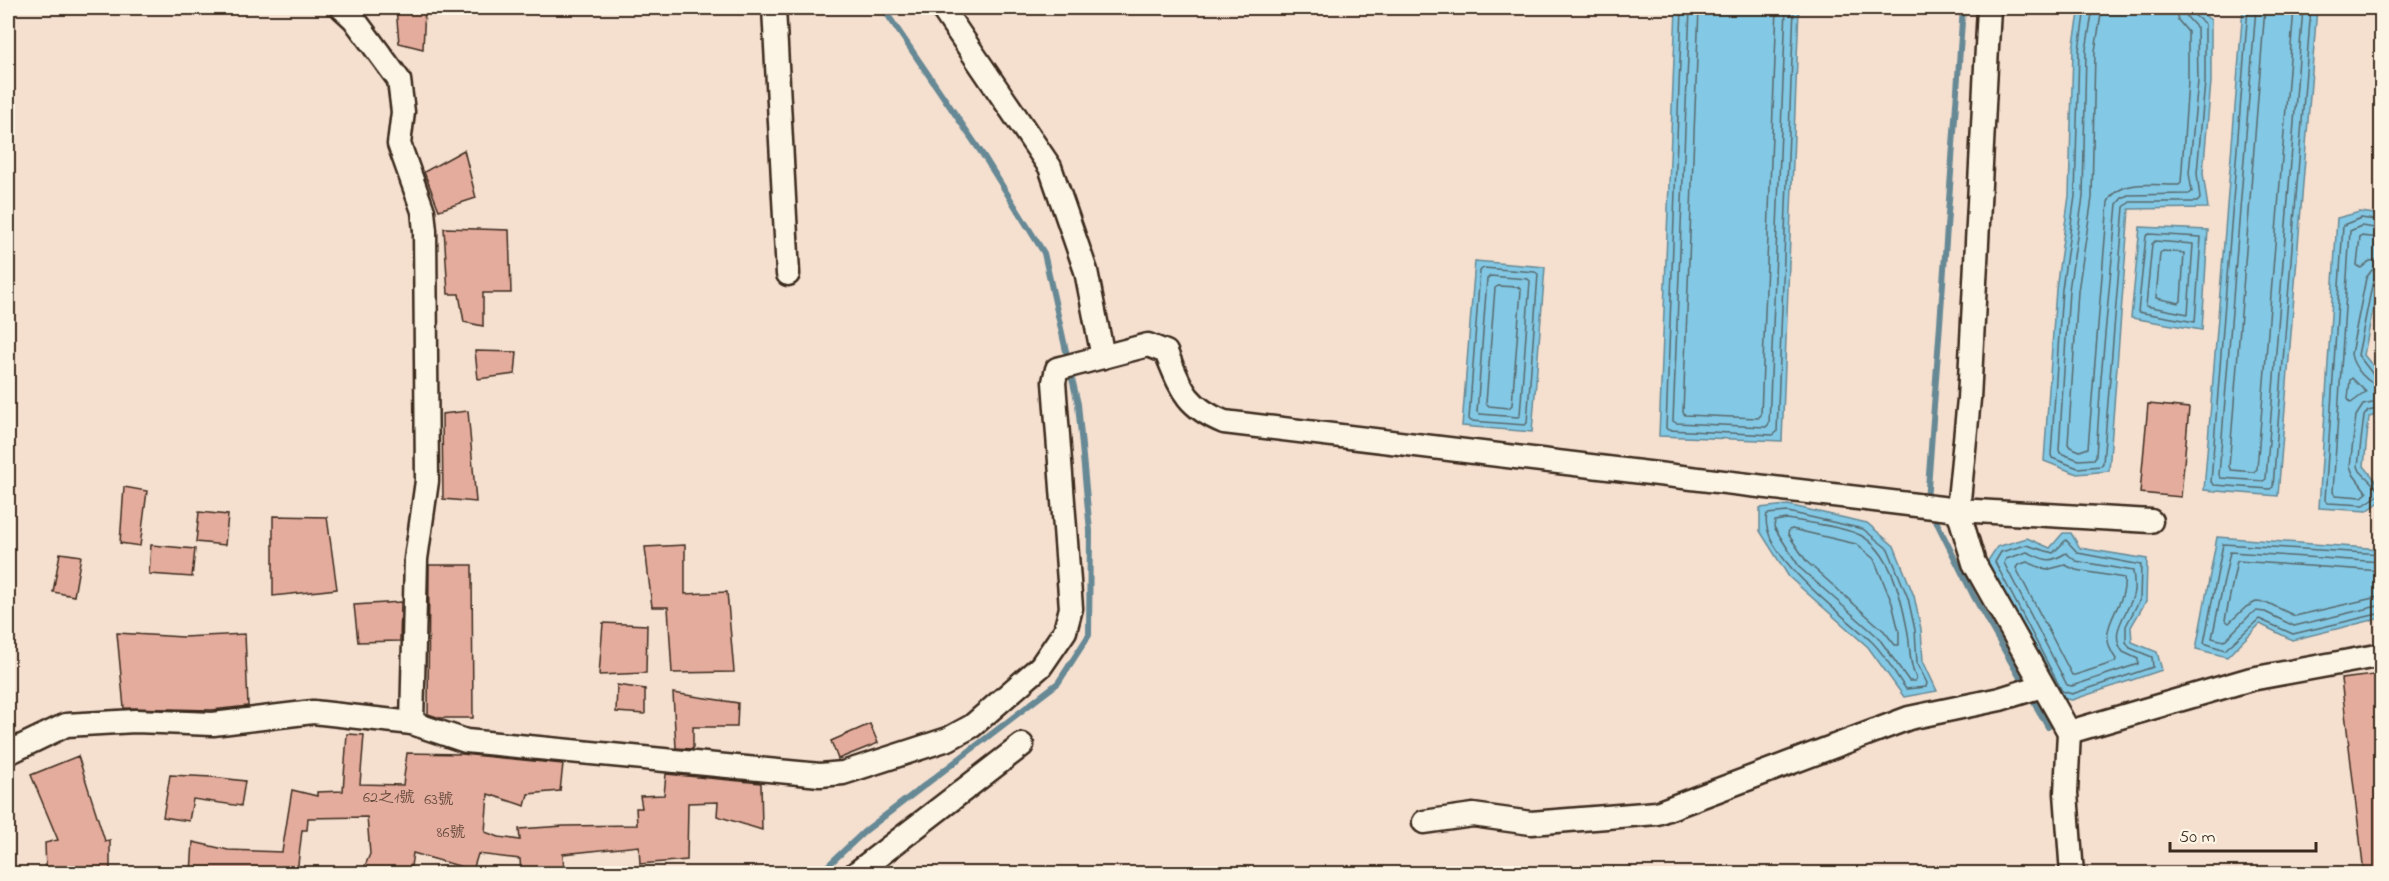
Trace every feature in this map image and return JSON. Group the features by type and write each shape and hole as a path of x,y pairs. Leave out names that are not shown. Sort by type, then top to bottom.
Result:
{"lane":[{"path":"774,8 788,274"},
{"path":"942,8 1050,167 1086,271 1096,359"},
{"path":"1989,8 1969,399 1938,508 1974,563 2069,732 2066,793 2072,873"},
{"path":"352,11 399,80 403,112 399,144 423,210 425,231 427,481 416,559 412,723"},
{"path":"8,753 66,725 135,721 213,724 313,712 412,723 466,741 820,775 843,773 948,739 972,726 1041,666 1070,620 1071,608 1054,382 1057,369 1148,345 1166,352 1186,397 1207,415 1224,422 1938,508 2151,521"},
{"path":"2069,732 2251,679 2382,656"},
{"path":"1424,822 1473,815 1531,823 1657,813 1909,718 2000,699 2042,686"},
{"path":"855,873 1022,745"}],"water":[{"path":"1676,8 1799,8 1782,441 1659,436"},
{"path":"2080,8 2195,8 2211,20 2211,82 2203,173 2208,208 2129,209 2109,471 2077,474 2044,461 2056,289 2069,196 2073,49"},
{"path":"2243,8 2317,8 2278,496 2204,490"},
{"path":"2360,212 2382,215 2381,277 2364,355 2381,376 2381,414 2369,417 2364,466 2381,487 2382,500 2367,511 2319,508 2337,218"},
{"path":"2140,227 2208,230 2202,330 2131,318"},
{"path":"1475,261 1545,267 1532,432 1462,426"},
{"path":"1788,505 1867,523 1894,546 1914,596 1921,629 1923,661 1937,691 1904,697 1868,647 1789,577 1760,531 1760,508"},
{"path":"2063,533 2071,533 2080,548 2147,559 2146,601 2131,627 2132,642 2157,652 2162,670 2072,700 2059,698 1987,562 1997,547 2027,538 2050,548"},
{"path":"2217,537 2381,549 2381,618 2292,640 2260,624 2227,657 2196,649"}],"building":[{"path":"396,8 425,8 423,49 399,43"},
{"path":"464,150 476,198 439,210 424,172"},
{"path":"444,228 509,230 511,293 483,293 483,326 464,322 459,294 448,294"},
{"path":"475,351 517,352 515,374 478,379"},
{"path":"2148,404 2189,408 2181,497 2140,493"},
{"path":"468,411 476,502 443,499 442,414"},
{"path":"124,487 147,491 140,546 120,543"},
{"path":"199,512 228,515 225,545 196,542"},
{"path":"273,516 327,517 337,589 273,596"},
{"path":"151,545 195,549 192,577 149,574"},
{"path":"685,545 685,594 727,592 734,672 672,673 668,607 652,607 645,547"},
{"path":"60,553 81,556 74,596 53,592"},
{"path":"429,565 472,565 473,718 440,718 428,714"},
{"path":"401,602 400,641 358,642 354,605"},
{"path":"603,623 647,625 646,673 599,675"},
{"path":"117,633 183,637 245,634 248,706 212,710 124,708"},
{"path":"2382,674 2382,873 2364,873 2341,679"},
{"path":"617,685 645,689 645,714 616,712"},
{"path":"673,693 738,703 737,727 693,727 693,749 676,748"},
{"path":"870,724 878,743 838,759 831,741"},
{"path":"347,734 364,735 360,784 403,785 407,753 462,754 563,764 560,791 528,794 525,806 488,794 485,832 499,837 520,840 519,829 637,825 636,808 642,808 640,796 664,795 666,774 761,783 762,830 717,816 718,802 688,803 687,860 640,864 639,846 563,854 564,873 521,873 520,859 478,854 473,870 413,853 410,873 401,873 364,868 370,854 367,817 308,818 307,830 302,830 297,873 191,873 193,842 228,850 282,852 292,790 317,796 317,792 343,791"},
{"path":"78,756 105,841 110,840 110,873 46,871 45,843 58,840 31,775"},
{"path":"170,775 245,781 241,806 193,799 189,821 163,817"}],"waterway":[{"path":"883,8 985,158 1044,253 1068,360"},
{"path":"1927,502 1963,8"},
{"path":"819,874 865,831 1058,683 1089,635 1090,531 1078,404 1070,370"},
{"path":"1931,511 1973,595 2048,727"}]}
